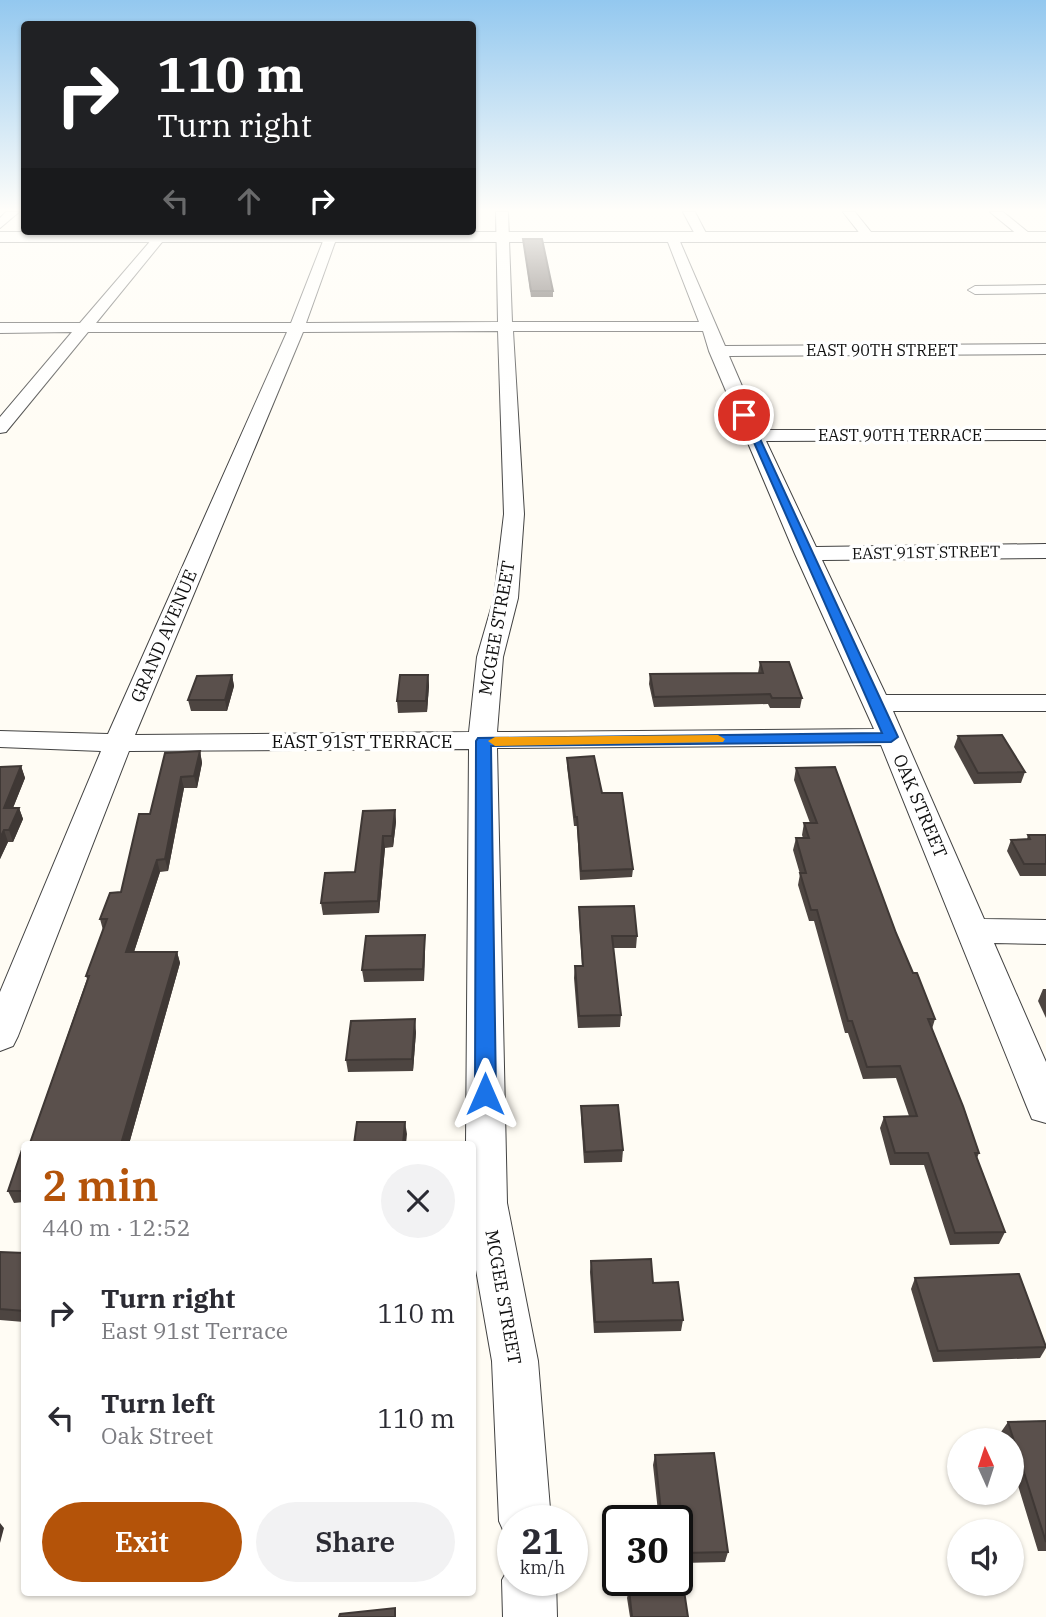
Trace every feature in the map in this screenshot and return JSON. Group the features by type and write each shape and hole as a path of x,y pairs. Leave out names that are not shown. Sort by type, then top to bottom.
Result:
{"street":[{"path":"0,428 118,287"},
{"name":"GRAND AVENUE","path":"0,1036 118,743 297,327 311,287"},
{"name":"MCGEE STREET","path":"504,287 514,514 506,598 489,657 483,741 486,1203 515,1360 524,1505"},
{"name":"OAK STREET","path":"691,287 806,554 877,703 1046,1107"},
{"path":"975,290 1046,289"},
{"path":"0,328 706,326"},
{"name":"EAST 90TH STREET","path":"717,351 1046,349"},
{"name":"EAST 90TH TERRACE","path":"754,436 1046,435"},
{"name":"EAST 91ST STREET","path":"806,554 1046,551"},
{"path":"877,703 1046,703"},
{"name":"EAST 91ST TERRACE","path":"0,740 118,743 891,737"},
{"path":"972,931 1046,932"},
{"path":"529,1596 530,1617"}],"building":[{"path":"530,287 552,287 553,291 531,291"},
{"path":"760,662 789,662 802,698 772,698 770,694 654,697 650,674 763,673"},
{"path":"232,675 225,700 188,700 197,676"},
{"path":"400,675 428,675 426,701 397,701"},
{"path":"1002,735 1025,772 978,773 958,736"},
{"path":"200,751 194,776 181,777 165,859 157,860 126,952 177,952 122,1141 31,1141 107,919 100,919 110,893 121,892 139,814 150,814 165,753"},
{"path":"594,756 602,793 622,793 633,869 581,871 577,817 567,758"},
{"path":"21,766 4,808 19,808 9,830 4,830 0,838 0,767"},
{"path":"835,767 896,933 913,973 917,973 935,1019 928,1019 963,1106 979,1153 975,1153 1005,1232 955,1233 928,1153 895,1153 884,1117 917,1116 900,1066 867,1067 852,1021 848,1021 817,910 811,910 800,873 806,873 796,838 809,838 804,823 817,823 796,768"},
{"path":"395,810 392,836 383,836 378,901 321,903 325,873 355,872 363,811"},
{"path":"1028,835 1046,835 1046,864 1024,864 1011,840 1030,839"},
{"path":"634,906 637,936 612,936 621,1015 579,1016 575,966 583,966 579,907"},
{"path":"425,935 423,969 362,970 366,936"},
{"path":"415,1019 412,1059 346,1060 351,1021"},
{"path":"618,1105 623,1150 585,1152 581,1106"},
{"path":"357,1122 405,1122 403,1141 354,1141"},
{"path":"21,1153 21,1191 8,1191"},
{"path":"0,1252 21,1253 21,1311 0,1309"},
{"path":"651,1259 653,1283 678,1282 683,1320 595,1322 591,1261"},
{"path":"1019,1274 1046,1347 938,1351 915,1278"},
{"path":"1046,1421 1046,1542 1024,1473 1024,1428 1010,1428 1008,1422"},
{"path":"714,1453 728,1552 693,1553 693,1505 660,1505 655,1455"},
{"path":"630,1596 685,1596 688,1617 632,1617"},
{"path":"395,1608 395,1617 339,1617 340,1614"}],"slow traffic":[{"path":"495,741 718,739"}],"route":[{"path":"485,1094 483,741 891,737 744,415"}]}
